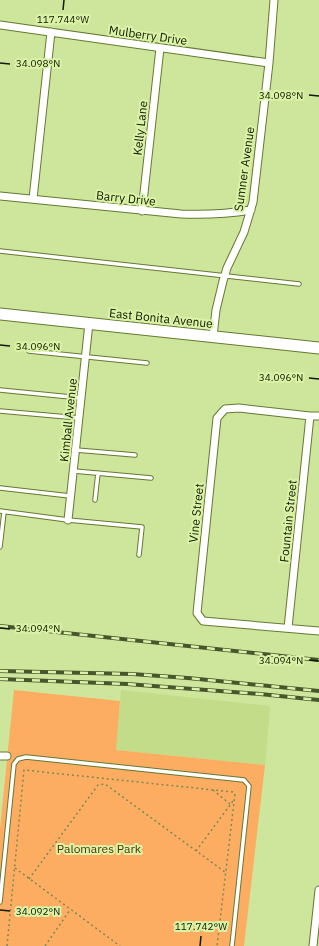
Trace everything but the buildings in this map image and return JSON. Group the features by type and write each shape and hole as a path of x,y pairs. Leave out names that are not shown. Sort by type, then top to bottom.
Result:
{"main road":[{"name":"East Bonita Avenue","path":"0,314 319,348"}],"street":[{"name":"Sumner Avenue","path":"213,336 216,310 225,276 244,232 251,210 269,63 274,0"},
{"name":"Mulberry Drive","path":"0,25 269,63"},
{"path":"33,200 51,32"},
{"name":"Kelly Lane","path":"142,211 160,48"},
{"name":"Barry Drive","path":"0,196 142,211 202,215 226,214 251,210"},
{"name":"Kimball Avenue","path":"68,520 89,323"},
{"name":"Vine Street","path":"288,628 203,621 197,613 211,472 217,418 225,409 239,408 310,416"},
{"path":"310,416 319,416"},
{"name":"Fountain Street","path":"288,628 310,416"},
{"path":"288,628 319,632"},
{"path":"313,946 319,890"}],"lane":[{"path":"0,251 299,284"},
{"path":"29,351 147,363"},
{"path":"0,390 81,398"},
{"path":"0,411 79,418"},
{"path":"76,450 135,455"},
{"path":"74,471 151,478"},
{"path":"95,500 98,473"},
{"path":"0,488 71,496"},
{"path":"0,547 2,511 68,520 142,527 139,555"},
{"path":"0,902 14,764 18,759 26,757 244,780 249,786 232,946"}],"path":[{"path":"7,946 24,770 233,792 235,794 217,946"},
{"path":"29,878 98,785 105,784 226,872"},
{"path":"212,789 230,804"},
{"path":"196,851 234,799"},
{"path":"15,868 120,946"},
{"path":"45,946 71,910"}],"shaded area":[{"path":"121,690 270,706 265,765 116,750"}],"green space":[{"name":"Palomares Park","path":"14,690 120,701 116,750 265,765 244,946 0,946 0,829"}],"railway":[{"path":"0,626 319,660"},
{"path":"0,671 132,674 319,691"},
{"path":"0,679 127,684 319,700"}]}
